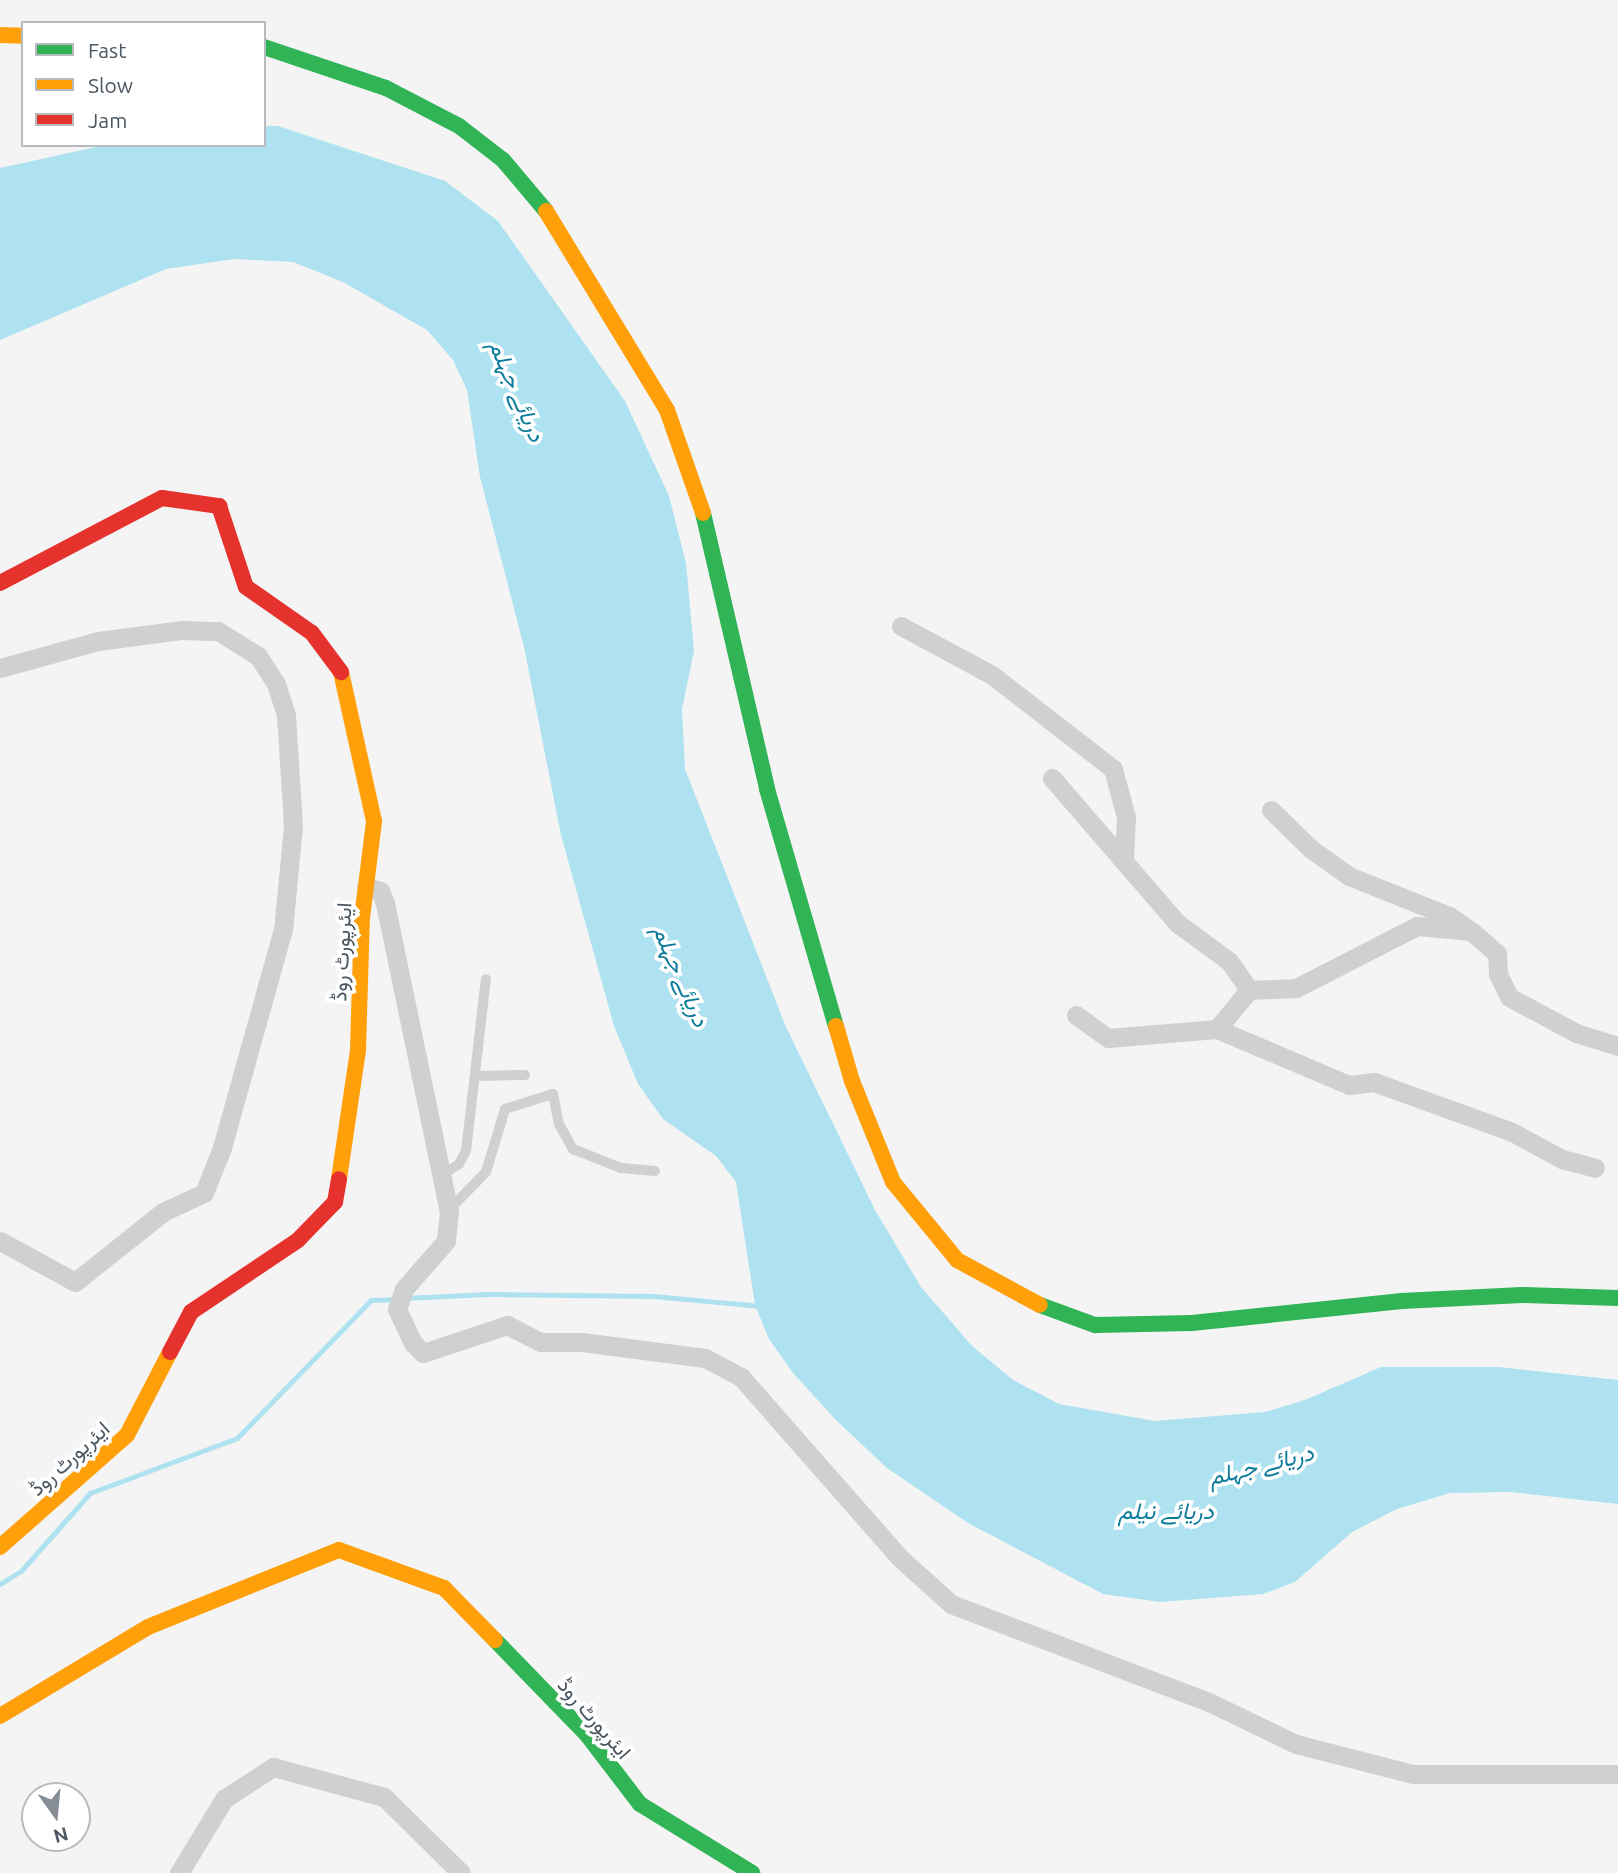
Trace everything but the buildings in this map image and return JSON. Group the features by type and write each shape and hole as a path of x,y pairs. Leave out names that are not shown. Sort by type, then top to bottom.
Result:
{"main road":[{"path":"0,35 21,36"},
{"path":"266,48 386,88 460,127 503,160 557,224 667,410 697,489 767,789 852,1081 893,1182 957,1260 1023,1299 1095,1325 1192,1323 1429,1300 1618,1297"},
{"name":"ایئرپورٹ روڈ","path":"0,583 162,498 219,506 246,587 312,633 346,679 374,821 366,887 358,1050 335,1202 298,1240 191,1312 127,1435 0,1547"},
{"name":"ایئرپورٹ روڈ","path":"0,1716 148,1627 339,1550 443,1588 587,1735 640,1804 752,1873"}],"street":[{"path":"901,626 992,675 1113,769 1126,817 1124,859"},
{"path":"0,668 98,641 182,630 218,631 258,656 276,684 286,715 293,826 283,929 222,1148 204,1193 163,1212 75,1282 0,1241"},
{"path":"1052,778 1177,923 1229,961 1249,990"},
{"path":"1271,810 1311,849 1349,876 1449,916 1471,931 1497,954 1498,974 1509,997 1576,1033 1618,1046"},
{"path":"366,887 380,891 385,902 449,1210 450,1228 437,1252 404,1289 397,1309 413,1343 423,1353 507,1325 541,1342 582,1342 705,1358 741,1377 900,1558 951,1604 1209,1702 1296,1744 1413,1774 1618,1774"},
{"path":"1217,1028 1249,990 1296,988 1417,926 1471,931"},
{"path":"1076,1015 1108,1038 1217,1028 1349,1085 1374,1082 1512,1132 1562,1159 1595,1168"},
{"path":"179,1873 225,1799 272,1767 384,1797 461,1873"}],"lane":[{"path":"441,1175 459,1164 467,1151 486,979"},
{"path":"475,1076 525,1076"},
{"path":"449,1210 486,1172 505,1110 553,1094 559,1124 573,1149 621,1168 655,1171"}],"water":[{"name":"دریائے نیلم","path":"266,126 278,126 445,181 498,221 625,401 669,496 686,563 694,651 682,709 685,769 786,1027 875,1210 921,1287 972,1346 1013,1380 1059,1404 1155,1421 1265,1412 1305,1400 1381,1367 1499,1367 1618,1380 1618,1504 1511,1492 1450,1493 1397,1509 1352,1532 1295,1582 1263,1594 1160,1602 1103,1594 968,1523 887,1468 837,1421 793,1373 769,1339 755,1305 736,1182 716,1156 663,1119 638,1084 614,1026 561,835 524,647 480,477 467,390 453,360 427,330 343,282 293,262 234,259 166,269 0,340 0,168 96,147 266,147"}],"waterway":[{"path":"404,1298 488,1294 653,1296 761,1306"},
{"path":"0,1584 21,1571 90,1493 237,1438 371,1300 394,1299"}],"traffic: fast":[{"path":"266,48 386,88 459,126 503,160 546,211"},
{"path":"703,513 767,789 836,1026"},
{"path":"1040,1305 1095,1325 1192,1323 1402,1301 1522,1295 1618,1298"},
{"path":"495,1640 587,1735 640,1804 752,1873"}],"traffic: slow":[{"path":"0,35 21,36"},
{"path":"546,211 667,410 703,513"},
{"path":"339,1179 358,1050 362,918 374,821 341,672"},
{"path":"836,1026 852,1081 893,1182 957,1260 1040,1305"},
{"path":"0,1547 127,1435 170,1352"},
{"path":"0,1716 148,1627 339,1550 444,1588 495,1640"}],"traffic: jam":[{"path":"0,583 162,498 219,506 246,587 312,633 341,672"},
{"path":"170,1352 191,1312 298,1240 335,1202 339,1179"}],"water label":[{"name":"دریائے جہلم","path":"517,391"},
{"name":"دریائے جہلم","path":"681,976"},
{"name":"دریائے جہلم","path":"1261,1465"}]}
